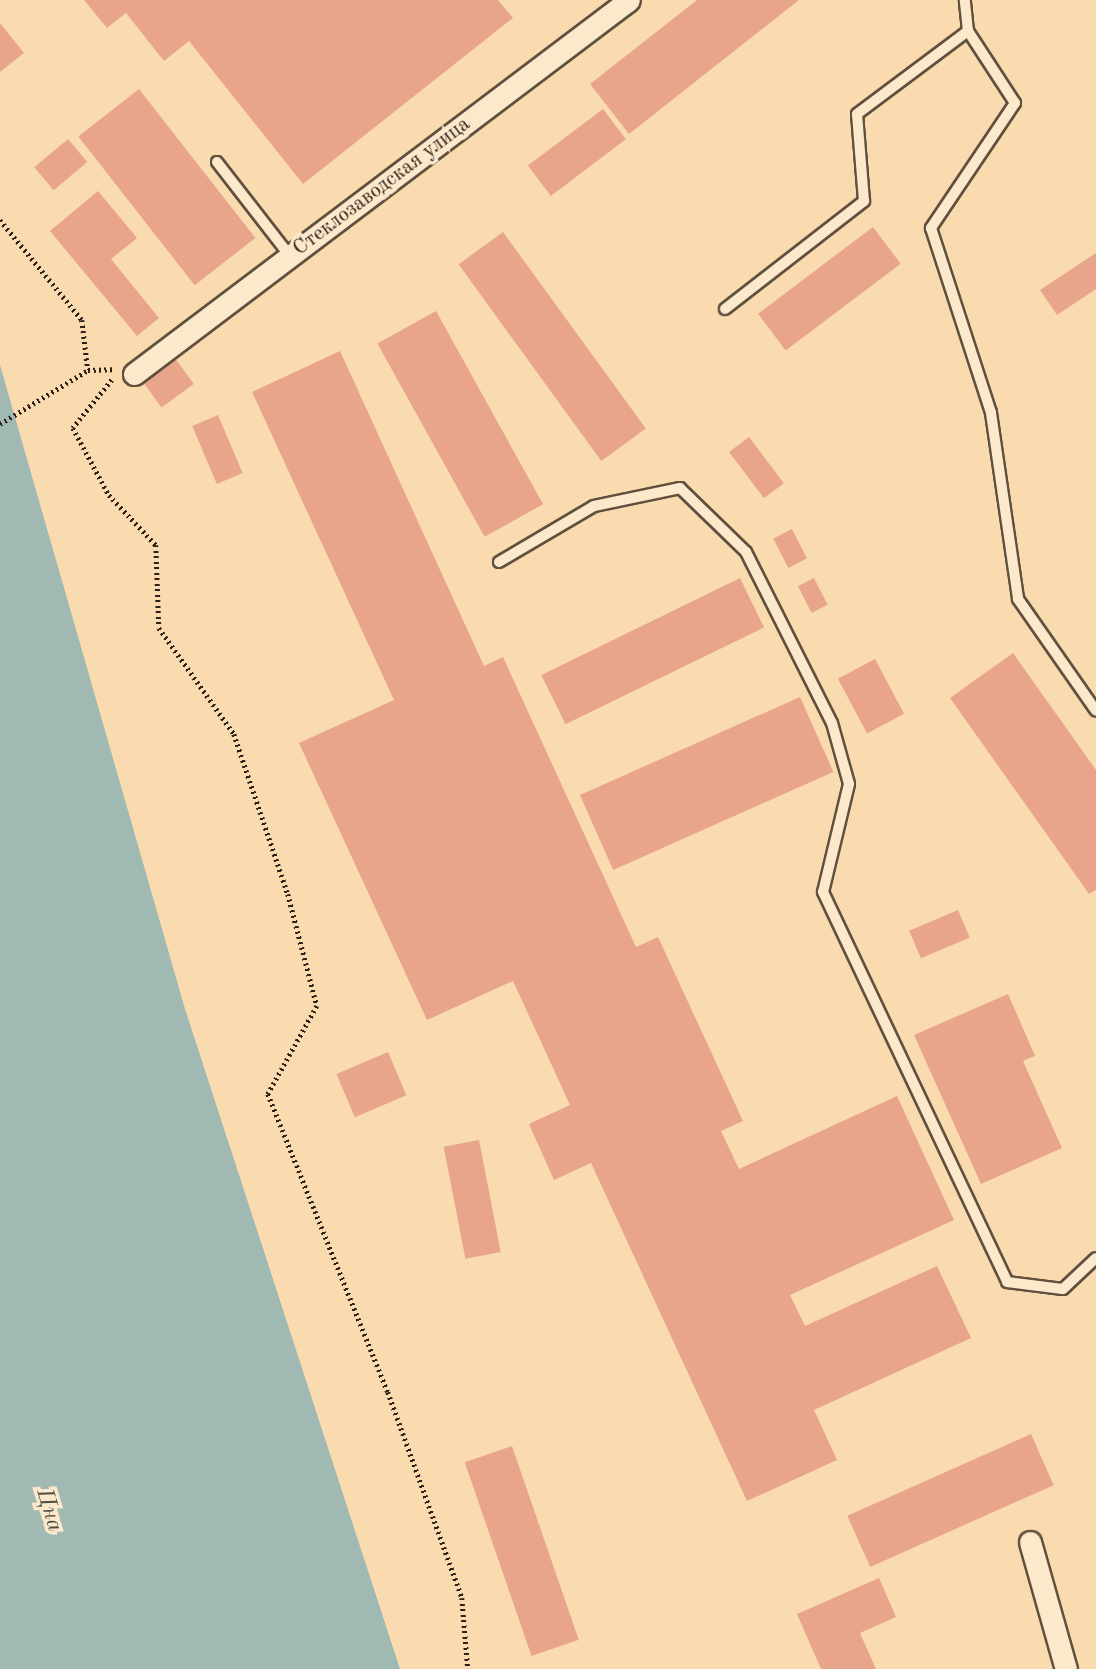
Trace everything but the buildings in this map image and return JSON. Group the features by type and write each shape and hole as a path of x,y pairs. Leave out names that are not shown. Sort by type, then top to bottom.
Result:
{"street":[{"name":"Стеклозаводская улица","path":"127,372 290,256 629,0"},
{"path":"1030,1542 1066,1669"}],"lane":[{"path":"965,0 968,31 1015,103 931,228 991,413 1018,599 1096,711"},
{"path":"725,309 864,201 857,114 968,31"},
{"path":"217,162 290,256"},
{"path":"499,562 594,506 680,488 746,552 832,723 849,784 823,892 1007,1282 1063,1289 1096,1258"}],"path":[{"path":"0,220 82,320 88,370 0,424"},
{"path":"127,372 73,428 109,495 156,545 159,628 234,734 288,894 317,1006 268,1094 383,1379 462,1598 468,1669"}],"water":[{"name":"Цна","path":"0,365 185,1009 400,1669 0,1669"}]}
